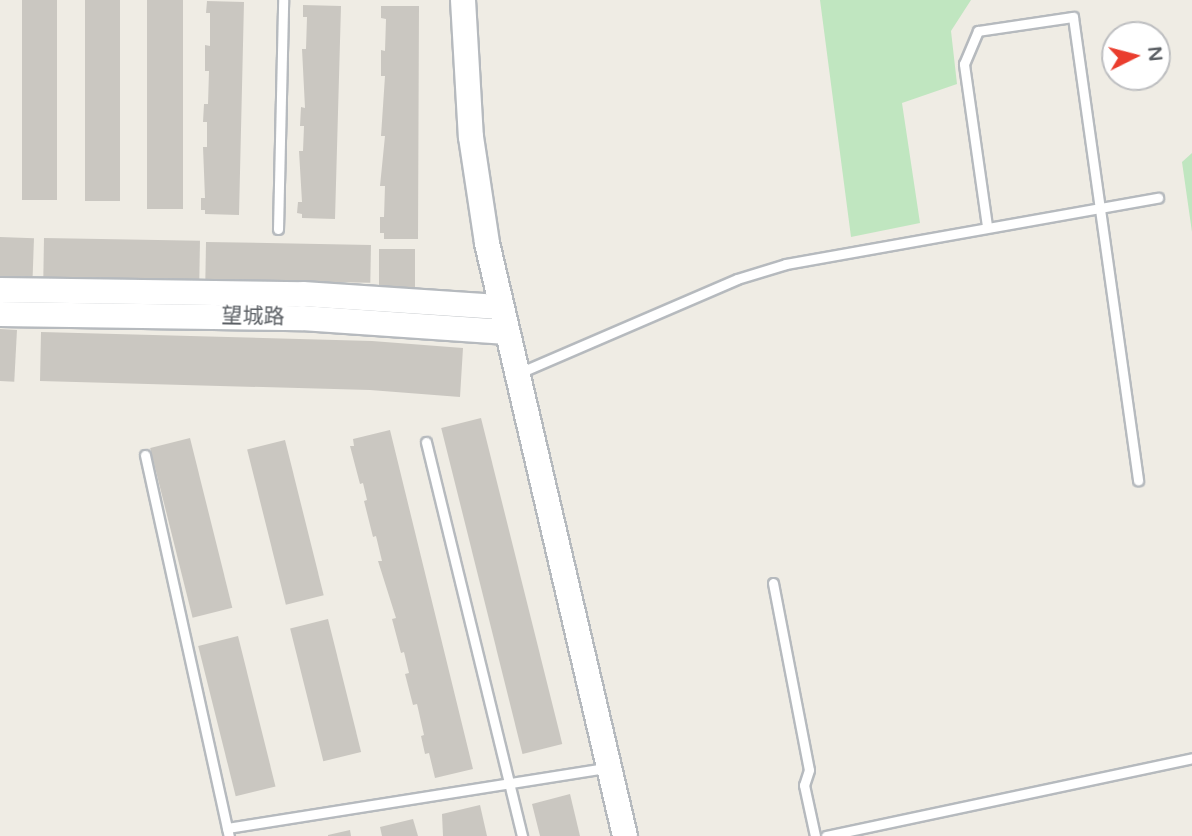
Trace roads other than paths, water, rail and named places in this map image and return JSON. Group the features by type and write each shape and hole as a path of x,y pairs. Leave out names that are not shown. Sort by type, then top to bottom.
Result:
{"street":[{"path":"463,0 471,136 487,243 625,836"},
{"name":"望城路","path":"0,290 303,294 500,307"},
{"name":"望城路","path":"0,314 302,318 506,331"}],"lane":[{"path":"278,229 283,0"},
{"path":"987,226 964,64 978,31 1073,18 1138,480"},
{"path":"516,374 762,271 987,226 1158,198"},
{"path":"426,442 522,836"},
{"path":"145,455 228,832 609,768"},
{"path":"773,583 809,770 804,785 815,836"},
{"path":"830,836 1192,758"}]}
